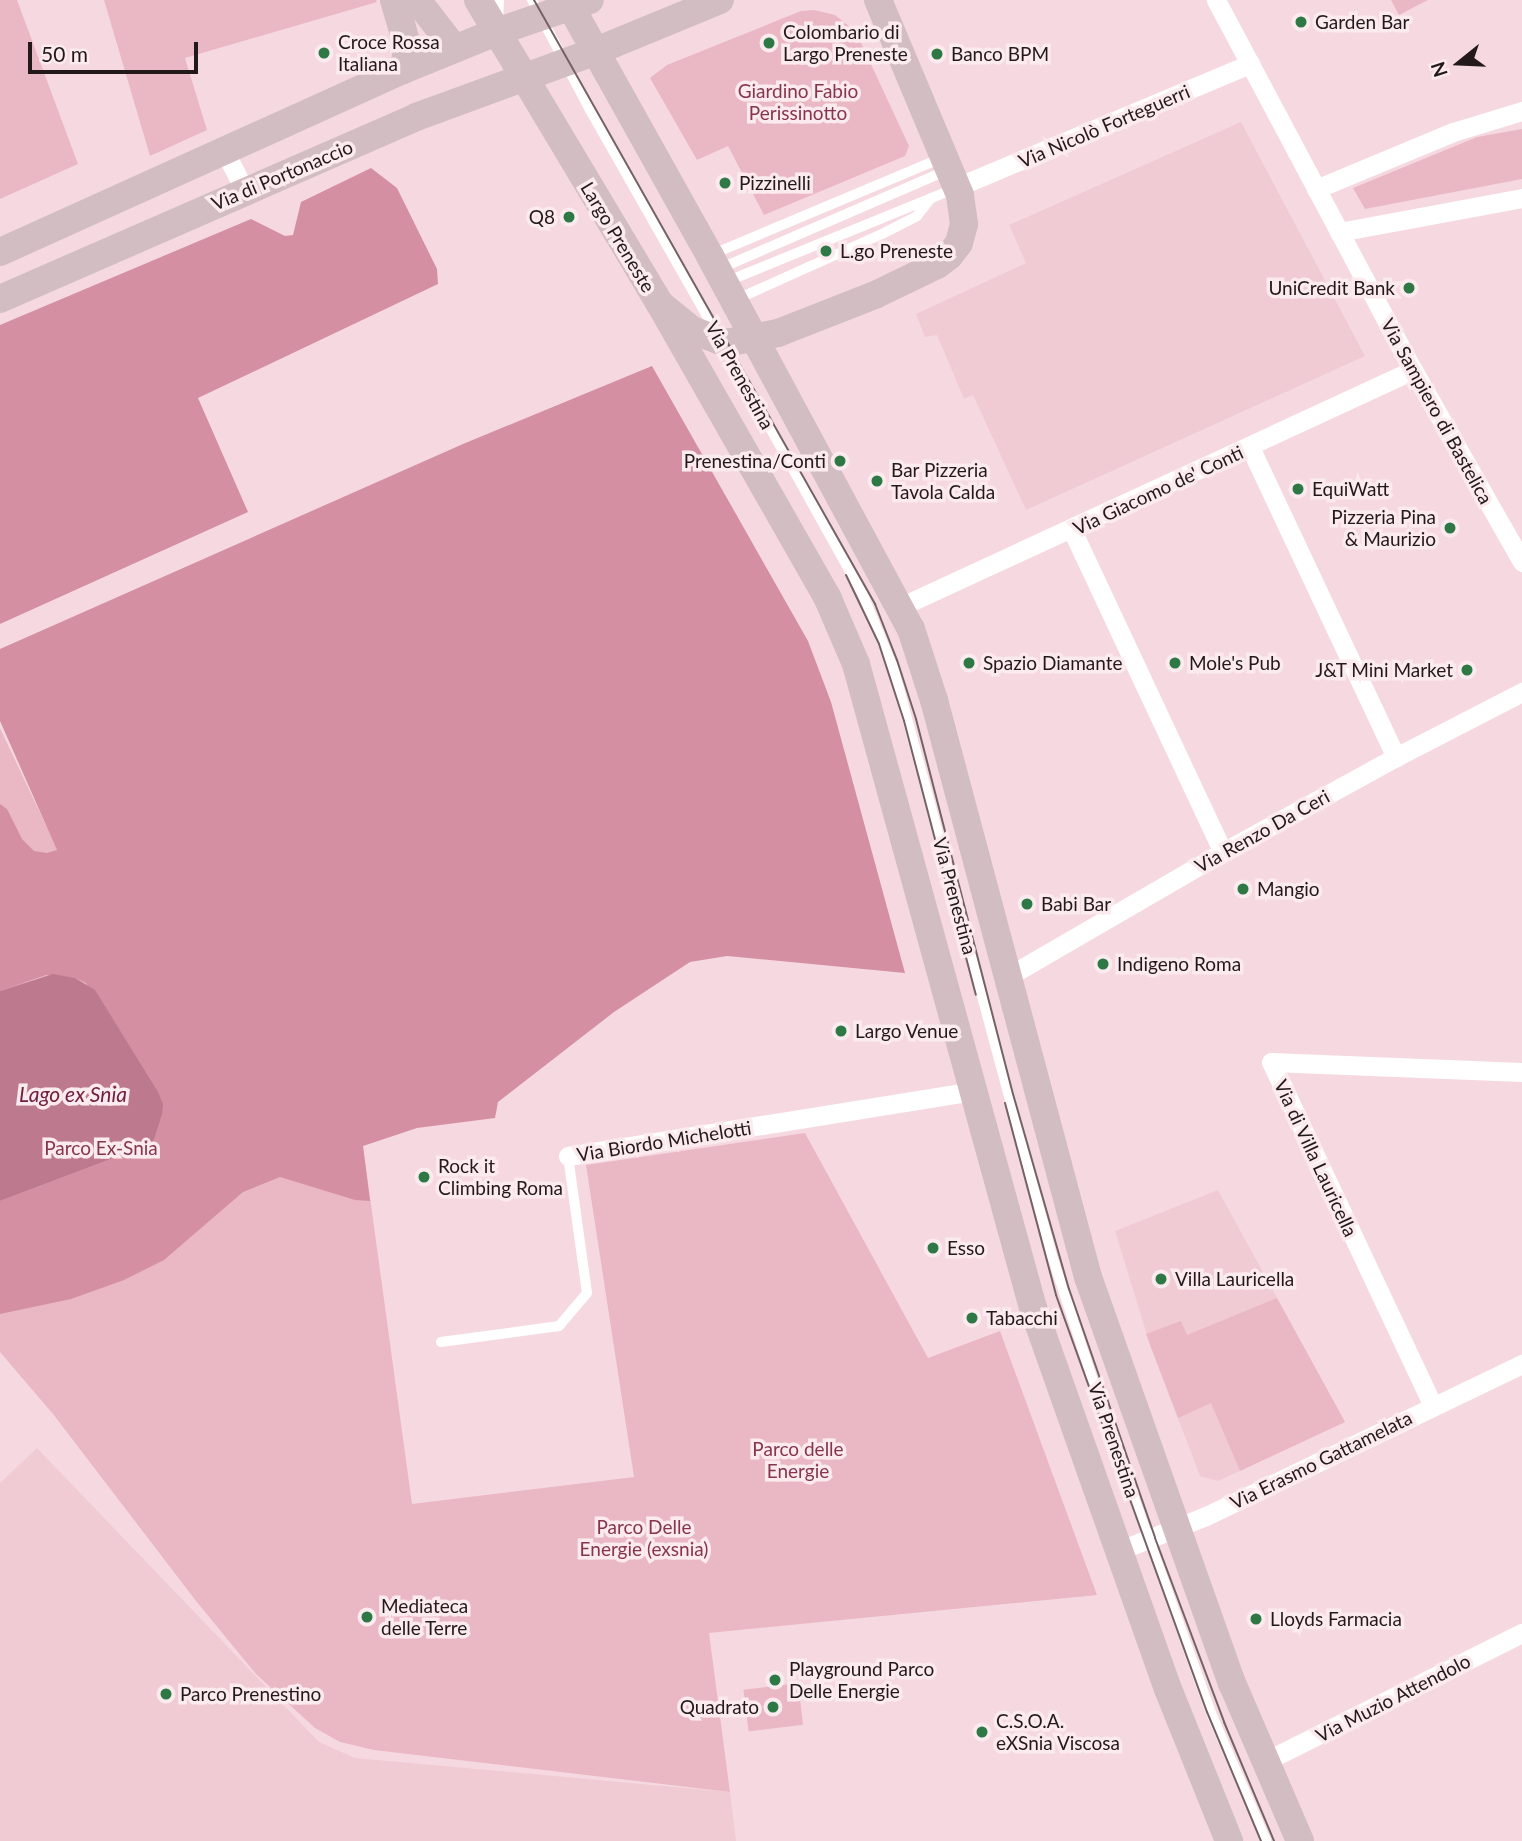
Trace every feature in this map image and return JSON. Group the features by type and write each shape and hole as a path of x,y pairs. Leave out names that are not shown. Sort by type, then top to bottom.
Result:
{"main road":[{"path":"394,0 408,48 403,70"},
{"path":"417,0 456,49"},
{"path":"478,0 522,78"},
{"path":"567,61 720,0"},
{"path":"722,342 787,330 875,295 949,256 959,243 964,224 963,203 946,178 878,0"},
{"path":"0,251 224,149 496,32 537,8 576,2 596,51 754,338 886,613"},
{"name":"Via di Portonaccio","path":"0,299 416,117 567,61"},
{"name":"Largo Preneste","path":"522,78 660,304 692,330 722,342"},
{"name":"Via Prenestina","path":"660,304 823,590 848,642 874,723 1033,1308 1172,1701 1229,1841"},
{"name":"Via Prenestina","path":"886,613 928,676 1088,1277 1176,1529 1264,1762 1300,1841"}],"street":[{"name":"Via Sampiero di Bastelica","path":"1216,0 1413,370 1522,562"},
{"name":"Via Nicolò Forteguerri","path":"946,178 1250,65"},
{"path":"1316,189 1453,132 1522,111"},
{"path":"224,149 245,191"},
{"path":"1339,232 1522,198"},
{"name":"Via Giacomo de' Conti","path":"886,613 1072,530 1413,370"},
{"path":"1250,447 1396,757"},
{"path":"1072,530 1223,852"},
{"name":"Via Renzo Da Ceri","path":"1007,977 1223,852 1396,757 1522,692"},
{"name":"Via di Villa Lauricella","path":"1433,1406 1270,1062 1522,1072"},
{"name":"Via Biordo Michelotti","path":"568,1156 973,1091"},
{"name":"Via Erasmo Gattamelata","path":"1118,1551 1176,1529 1522,1364"},
{"name":"Via Muzio Attendolo","path":"1264,1762 1522,1633"}],"lane":[{"path":"496,32 499,0"},
{"name":"Via Prenestina","path":"537,8 567,61 590,110 722,342 886,613 909,721 1052,1256 1211,1713 1266,1841"},
{"path":"721,277 946,178"},
{"path":"721,277 946,178"},
{"path":"721,277 882,234 917,216 946,178"},
{"path":"721,277 946,178"},
{"name":"Via Biordo Michelotti","path":"441,1342 559,1326 587,1293 568,1156"}],"shaded area":[{"path":"1241,122 1365,356 1026,510 973,395 964,399 937,335 925,337 916,314 1026,263 1009,225"},
{"path":"371,168 397,188 437,269 438,284 198,398 248,512 0,624 0,325 251,219 285,236 293,235 301,202"},
{"path":"652,366 808,641 831,702 905,973 727,956 690,962 614,1012 498,1102 495,1118 417,1128 363,1146 370,1201 355,1200 280,1177 243,1192 164,1260 124,1280 71,1299 0,1314 0,1201 153,1143 162,1115 86,983 75,978 46,975 0,991 0,804 7,809 22,839 34,851 47,853 57,850 0,721 0,649 463,444"},
{"path":"1218,1190 1345,1422 1218,1481 1200,1476 1151,1348 1115,1231"},
{"path":"37,1448 319,1742 355,1758 730,1792 736,1841 0,1841 0,1483"}],"green space":[{"path":"0,0 17,0 78,164 0,199"},
{"path":"104,0 377,2 185,58 207,130 150,156"},
{"path":"1391,0 1428,0 1399,15"},
{"name":"Giardino Fabio Perissinotto","path":"814,10 835,15 856,32 909,146 905,156 764,215 728,146 697,160 650,78 667,65 801,11"},
{"path":"1522,129 1522,179 1365,209 1353,188 1477,137"},
{"name":"Parco delle Energie","path":"0,728 87,912 363,1146 412,1504 634,1477 586,1165 805,1133 928,1358 1000,1331 1097,1595 709,1633 730,1792 374,1750 340,1742 315,1728 256,1674 196,1601 53,1414 0,1352"},
{"path":"1277,1298 1345,1422 1240,1471 1211,1403 1178,1418 1146,1334 1181,1321 1187,1335"},
{"name":"Quadrato","path":"798,1683 803,1725 749,1731 743,1690"}],"water":[{"name":"Lago ex Snia","path":"53,974 75,978 95,990 158,1092 163,1104 162,1115 153,1143 0,1201 0,991"}],"tram line":[{"path":"534,0 875,604 916,719 1013,1094 1069,1289 1155,1538 1224,1722 1274,1841"},
{"path":"846,575 879,644 904,721 976,995"},
{"path":"1005,1103 1056,1295 1104,1428"},
{"path":"1128,1494 1207,1712 1261,1841"}],"place":[{"name":"Garden Bar","path":"1301,22"},
{"name":"Colombario di Largo Preneste","path":"769,43"},
{"name":"Croce Rossa Italiana","path":"324,53"},
{"name":"Banco BPM","path":"937,54"},
{"name":"Pizzinelli","path":"725,183"},
{"name":"Q8","path":"569,217"},
{"name":"L.go Preneste","path":"826,251"},
{"name":"UniCredit Bank","path":"1409,288"},
{"name":"Prenestina/Conti","path":"840,461"},
{"name":"Bar Pizzeria Tavola Calda","path":"877,481"},
{"name":"EquiWatt","path":"1298,489"},
{"name":"Pizzeria Pina & Maurizio","path":"1450,528"},
{"name":"Spazio Diamante","path":"969,663"},
{"name":"Mole's Pub","path":"1175,663"},
{"name":"J&T Mini Market","path":"1467,670"},
{"name":"Mangio","path":"1243,889"},
{"name":"Babi Bar","path":"1027,904"},
{"name":"Indigeno Roma","path":"1103,964"},
{"name":"Largo Venue","path":"841,1031"},
{"name":"Rock it Climbing Roma","path":"424,1177"},
{"name":"Esso","path":"933,1248"},
{"name":"Villa Lauricella","path":"1161,1279"},
{"name":"Tabacchi","path":"972,1318"},
{"name":"Mediateca delle Terre","path":"367,1617"},
{"name":"Lloyds Farmacia","path":"1256,1619"},
{"name":"Playground Parco Delle Energie","path":"775,1680"},
{"name":"Parco Prenestino","path":"166,1694"},
{"name":"Quadrato","path":"773,1707"},
{"name":"C.S.O.A. eXSnia Viscosa","path":"982,1732"}],"park label":[{"name":"Parco Ex-Snia","path":"101,1148"},
{"name":"Parco Delle Energie (exsnia)","path":"644,1538"}]}
